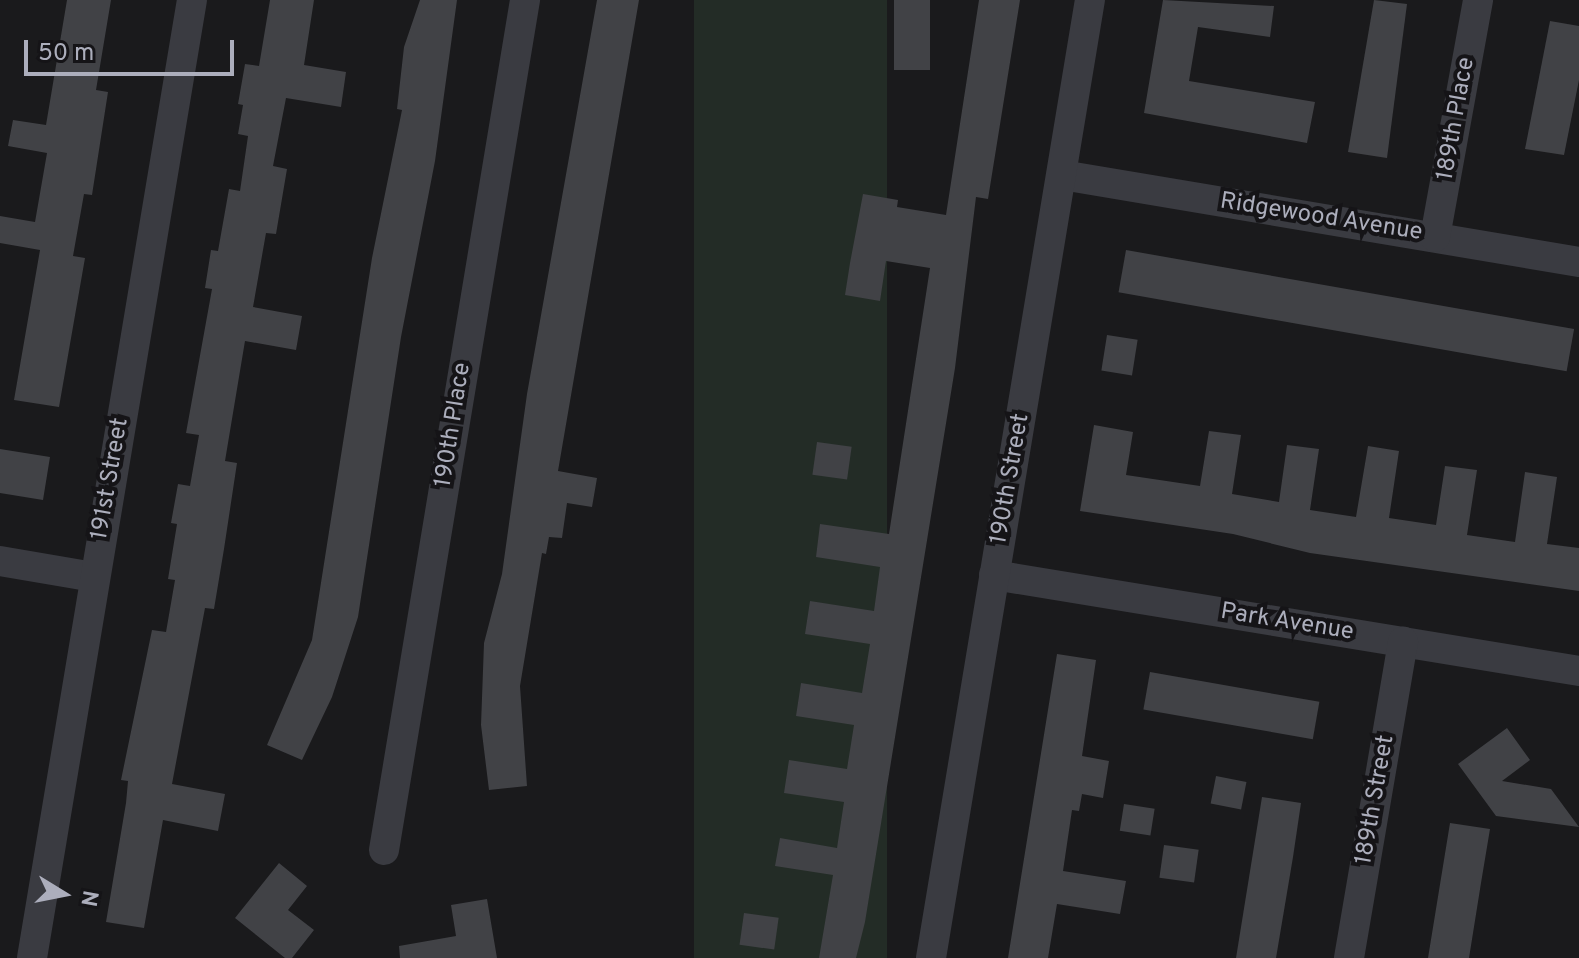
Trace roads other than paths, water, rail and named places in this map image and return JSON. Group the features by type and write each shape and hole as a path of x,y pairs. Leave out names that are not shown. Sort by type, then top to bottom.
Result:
{"street":[{"name":"191st Street","path":"32,958 192,0"},
{"name":"190th Place","path":"384,850 525,0"},
{"name":"190th Street","path":"931,958 1090,0"},
{"name":"189th Place","path":"1435,237 1478,0"},
{"name":"Ridgewood Avenue","path":"1062,175 1579,262"},
{"path":"0,561 94,577"},
{"name":"Park Avenue","path":"994,575 1579,671"},
{"name":"189th Street","path":"1349,958 1403,642"}]}
